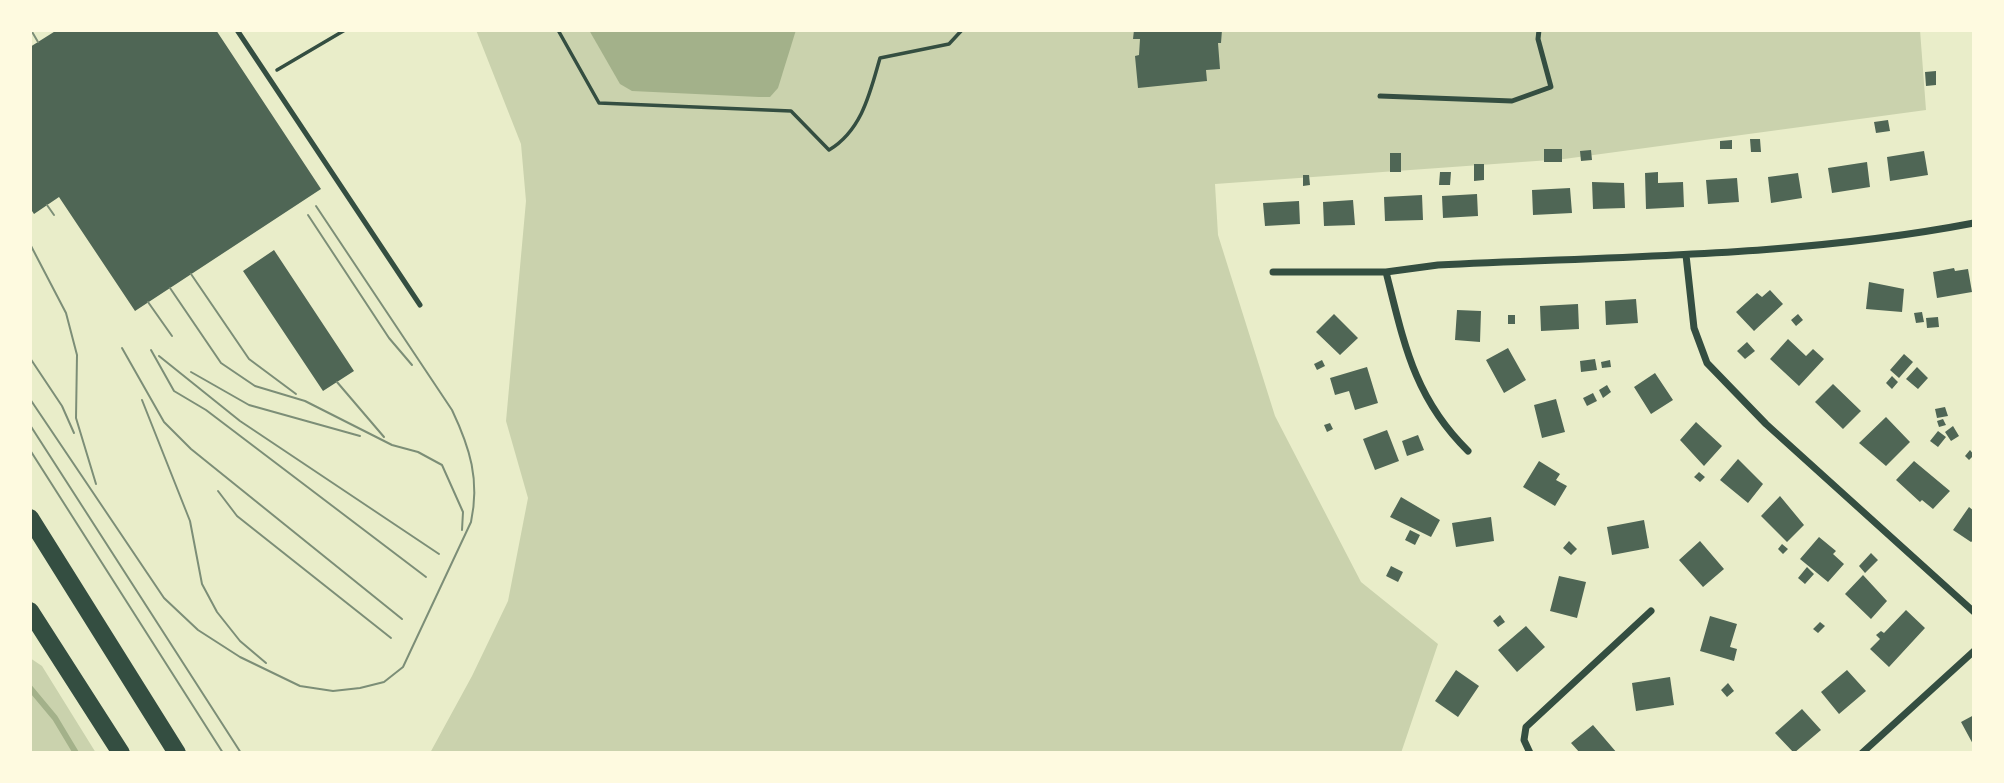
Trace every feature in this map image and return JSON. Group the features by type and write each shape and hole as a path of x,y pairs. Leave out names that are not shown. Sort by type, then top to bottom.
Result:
{"main road":[{"path":"30,518 177,753"},
{"path":"30,611 121,753"}],"street":[{"path":"1273,272 1386,272 1438,265 1817,247 1974,223"},
{"path":"1686,255 1694,328 1707,363 1793,449 1974,612"},
{"path":"1386,272 1410,357 1424,395 1439,421 1468,451"},
{"path":"1531,753 1524,740 1526,727 1651,611"},
{"path":"1862,753 1974,651"}],"lane":[{"path":"237,30 420,305"},
{"path":"1380,96 1513,101 1551,87 1539,30"}],"path":[{"path":"268,75 345,30"},
{"path":"558,30 599,103 791,111 829,149 843,141 867,105 880,58 949,44 962,30"}],"shaded area":[{"path":"476,30 1920,30 1926,110 1564,159 1215,184 1218,235 1275,416 1361,582 1438,644 1401,753 430,753 472,676 508,601 528,498 506,421 526,201 521,144"},
{"path":"589,30 796,30 778,88 770,97 759,97 632,91 620,84"},
{"path":"30,658 42,666 96,753 30,753"}],"building":[{"path":"57,30 216,30 321,189 135,311 59,197 34,214 30,208 30,47"},
{"path":"1134,30 1222,30 1221,43 1218,43 1220,69 1206,70 1207,81 1138,88 1135,56 1139,55 1140,39 1133,39"},
{"path":"1936,71 1936,85 1926,86 1925,72"},
{"path":"1888,120 1890,131 1876,133 1874,122"},
{"path":"1750,139 1760,139 1761,152 1751,152"},
{"path":"1732,140 1732,149 1720,149 1720,141"},
{"path":"1544,149 1562,149 1562,162 1544,162"},
{"path":"1591,150 1592,160 1581,161 1580,151"},
{"path":"1924,151 1928,175 1890,181 1887,157"},
{"path":"1390,153 1401,153 1401,172 1390,172"},
{"path":"1867,162 1870,187 1832,193 1828,168"},
{"path":"1474,164 1484,164 1484,180 1474,181"},
{"path":"1440,172 1451,172 1450,185 1439,185"},
{"path":"1658,172 1658,183 1683,182 1684,207 1646,209 1645,173"},
{"path":"1798,173 1802,198 1771,203 1768,177"},
{"path":"1303,175 1309,175 1310,185 1303,186"},
{"path":"1737,178 1739,202 1708,204 1706,180"},
{"path":"1592,182 1624,183 1625,208 1593,209"},
{"path":"1570,188 1572,213 1533,215 1532,190"},
{"path":"1477,194 1478,216 1443,218 1442,196"},
{"path":"1422,195 1423,220 1385,221 1384,197"},
{"path":"1353,200 1355,225 1324,226 1323,202"},
{"path":"1299,201 1300,224 1265,226 1263,203"},
{"path":"274,250 354,371 323,391 243,271"},
{"path":"1954,268 1955,271 1968,269 1972,292 1937,298 1933,272"},
{"path":"1869,282 1904,289 1902,312 1866,309"},
{"path":"1770,290 1783,304 1754,331 1736,312 1757,293 1762,297"},
{"path":"1636,299 1638,323 1606,325 1605,301"},
{"path":"1578,304 1579,329 1541,331 1540,306"},
{"path":"1457,310 1481,311 1480,342 1455,340"},
{"path":"1922,312 1924,322 1916,323 1914,313"},
{"path":"1334,314 1358,338 1340,355 1316,332"},
{"path":"1798,314 1803,320 1796,326 1791,320"},
{"path":"1508,315 1515,315 1515,324 1508,324"},
{"path":"1938,317 1939,327 1927,328 1926,318"},
{"path":"1788,339 1806,356 1813,349 1824,359 1799,386 1770,359"},
{"path":"1747,342 1755,351 1745,359 1737,351"},
{"path":"1508,348 1526,380 1504,393 1486,360"},
{"path":"1904,354 1913,362 1899,378 1890,370"},
{"path":"1595,359 1597,370 1581,372 1580,361"},
{"path":"1322,360 1325,366 1317,370 1314,364"},
{"path":"1610,360 1611,367 1602,368 1601,362"},
{"path":"1367,367 1378,403 1355,410 1349,391 1335,395 1330,378"},
{"path":"1917,367 1928,378 1918,389 1906,379"},
{"path":"1655,373 1673,400 1651,414 1634,387"},
{"path":"1892,376 1898,382 1892,389 1886,383"},
{"path":"1833,384 1861,411 1843,429 1815,402"},
{"path":"1607,385 1611,392 1603,398 1599,390"},
{"path":"1593,393 1597,401 1587,406 1583,398"},
{"path":"1556,399 1565,432 1542,438 1534,405"},
{"path":"1945,407 1948,416 1937,418 1935,409"},
{"path":"1886,417 1910,442 1886,466 1859,443"},
{"path":"1943,419 1946,425 1939,427 1937,421"},
{"path":"1696,422 1722,446 1704,466 1680,440"},
{"path":"1330,423 1333,429 1327,432 1324,425"},
{"path":"1953,426 1959,436 1951,441 1945,432"},
{"path":"1387,430 1399,461 1375,470 1363,439"},
{"path":"1938,431 1946,437 1938,447 1930,441"},
{"path":"1418,435 1424,450 1407,456 1402,441"},
{"path":"1970,450 1974,455 1969,460 1965,456"},
{"path":"1738,459 1763,484 1748,503 1720,480"},
{"path":"1539,461 1560,474 1556,480 1567,486 1555,506 1523,487"},
{"path":"1914,461 1950,491 1933,509 1922,500 1920,502 1896,480"},
{"path":"1699,472 1705,477 1700,482 1694,477"},
{"path":"1780,496 1804,525 1787,542 1761,516"},
{"path":"1401,497 1440,520 1431,537 1390,517"},
{"path":"1969,507 1974,511 1974,540 1971,542 1953,530"},
{"path":"1491,517 1494,541 1456,547 1452,523"},
{"path":"1644,520 1649,548 1612,555 1607,527"},
{"path":"1410,530 1420,535 1415,545 1405,540"},
{"path":"1819,537 1836,551 1833,554 1844,564 1828,582 1800,559"},
{"path":"1569,541 1577,549 1571,555 1563,548"},
{"path":"1700,541 1724,569 1703,587 1679,560"},
{"path":"1782,544 1788,549 1783,554 1778,549"},
{"path":"1871,553 1878,560 1865,573 1859,566"},
{"path":"1391,566 1403,572 1398,582 1386,576"},
{"path":"1807,567 1814,574 1805,584 1798,578"},
{"path":"1863,575 1887,601 1871,619 1845,594"},
{"path":"1559,576 1586,582 1577,618 1550,611"},
{"path":"1906,610 1925,628 1889,667 1870,649 1880,639 1876,635 1881,631 1884,633"},
{"path":"1500,615 1505,622 1498,627 1493,621"},
{"path":"1710,616 1737,624 1730,647 1737,649 1734,661 1700,651"},
{"path":"1820,622 1825,626 1818,633 1813,629"},
{"path":"1526,626 1545,647 1517,672 1498,650"},
{"path":"1456,670 1479,686 1458,717 1435,701"},
{"path":"1847,670 1866,691 1839,714 1821,692"},
{"path":"1670,677 1674,705 1636,711 1632,683"},
{"path":"1728,683 1734,691 1727,697 1721,690"},
{"path":"1802,709 1821,730 1794,753 1775,733"},
{"path":"1974,715 1974,746 1961,722"},
{"path":"1593,725 1617,753 1580,753 1571,743"}],"waterway":[{"path":"30,688 55,718 76,753"}],"tram line":[{"path":"31,30 38,42"},
{"path":"47,205 54,215"},
{"path":"30,399 164,598 198,630 240,657 300,686 333,691 384,682 403,667 471,522 474,478 464,438 452,410 316,206"},
{"path":"308,215 389,338 412,365"},
{"path":"30,244 66,313 77,355 76,418 96,484"},
{"path":"191,274 249,359 296,394"},
{"path":"170,288 221,363 255,386 305,401 392,445 418,452 442,465 463,512 462,530"},
{"path":"148,302 172,336"},
{"path":"122,348 164,422 191,449 402,619"},
{"path":"151,350 174,391 206,410 426,577"},
{"path":"159,356 240,421 439,554"},
{"path":"30,358 62,406 74,433"},
{"path":"191,372 249,405 360,436"},
{"path":"337,382 384,437"},
{"path":"142,400 190,521 202,584 217,612 240,641 266,663"},
{"path":"30,425 241,753"},
{"path":"30,450 223,753"},
{"path":"218,491 237,516 391,638"}]}
